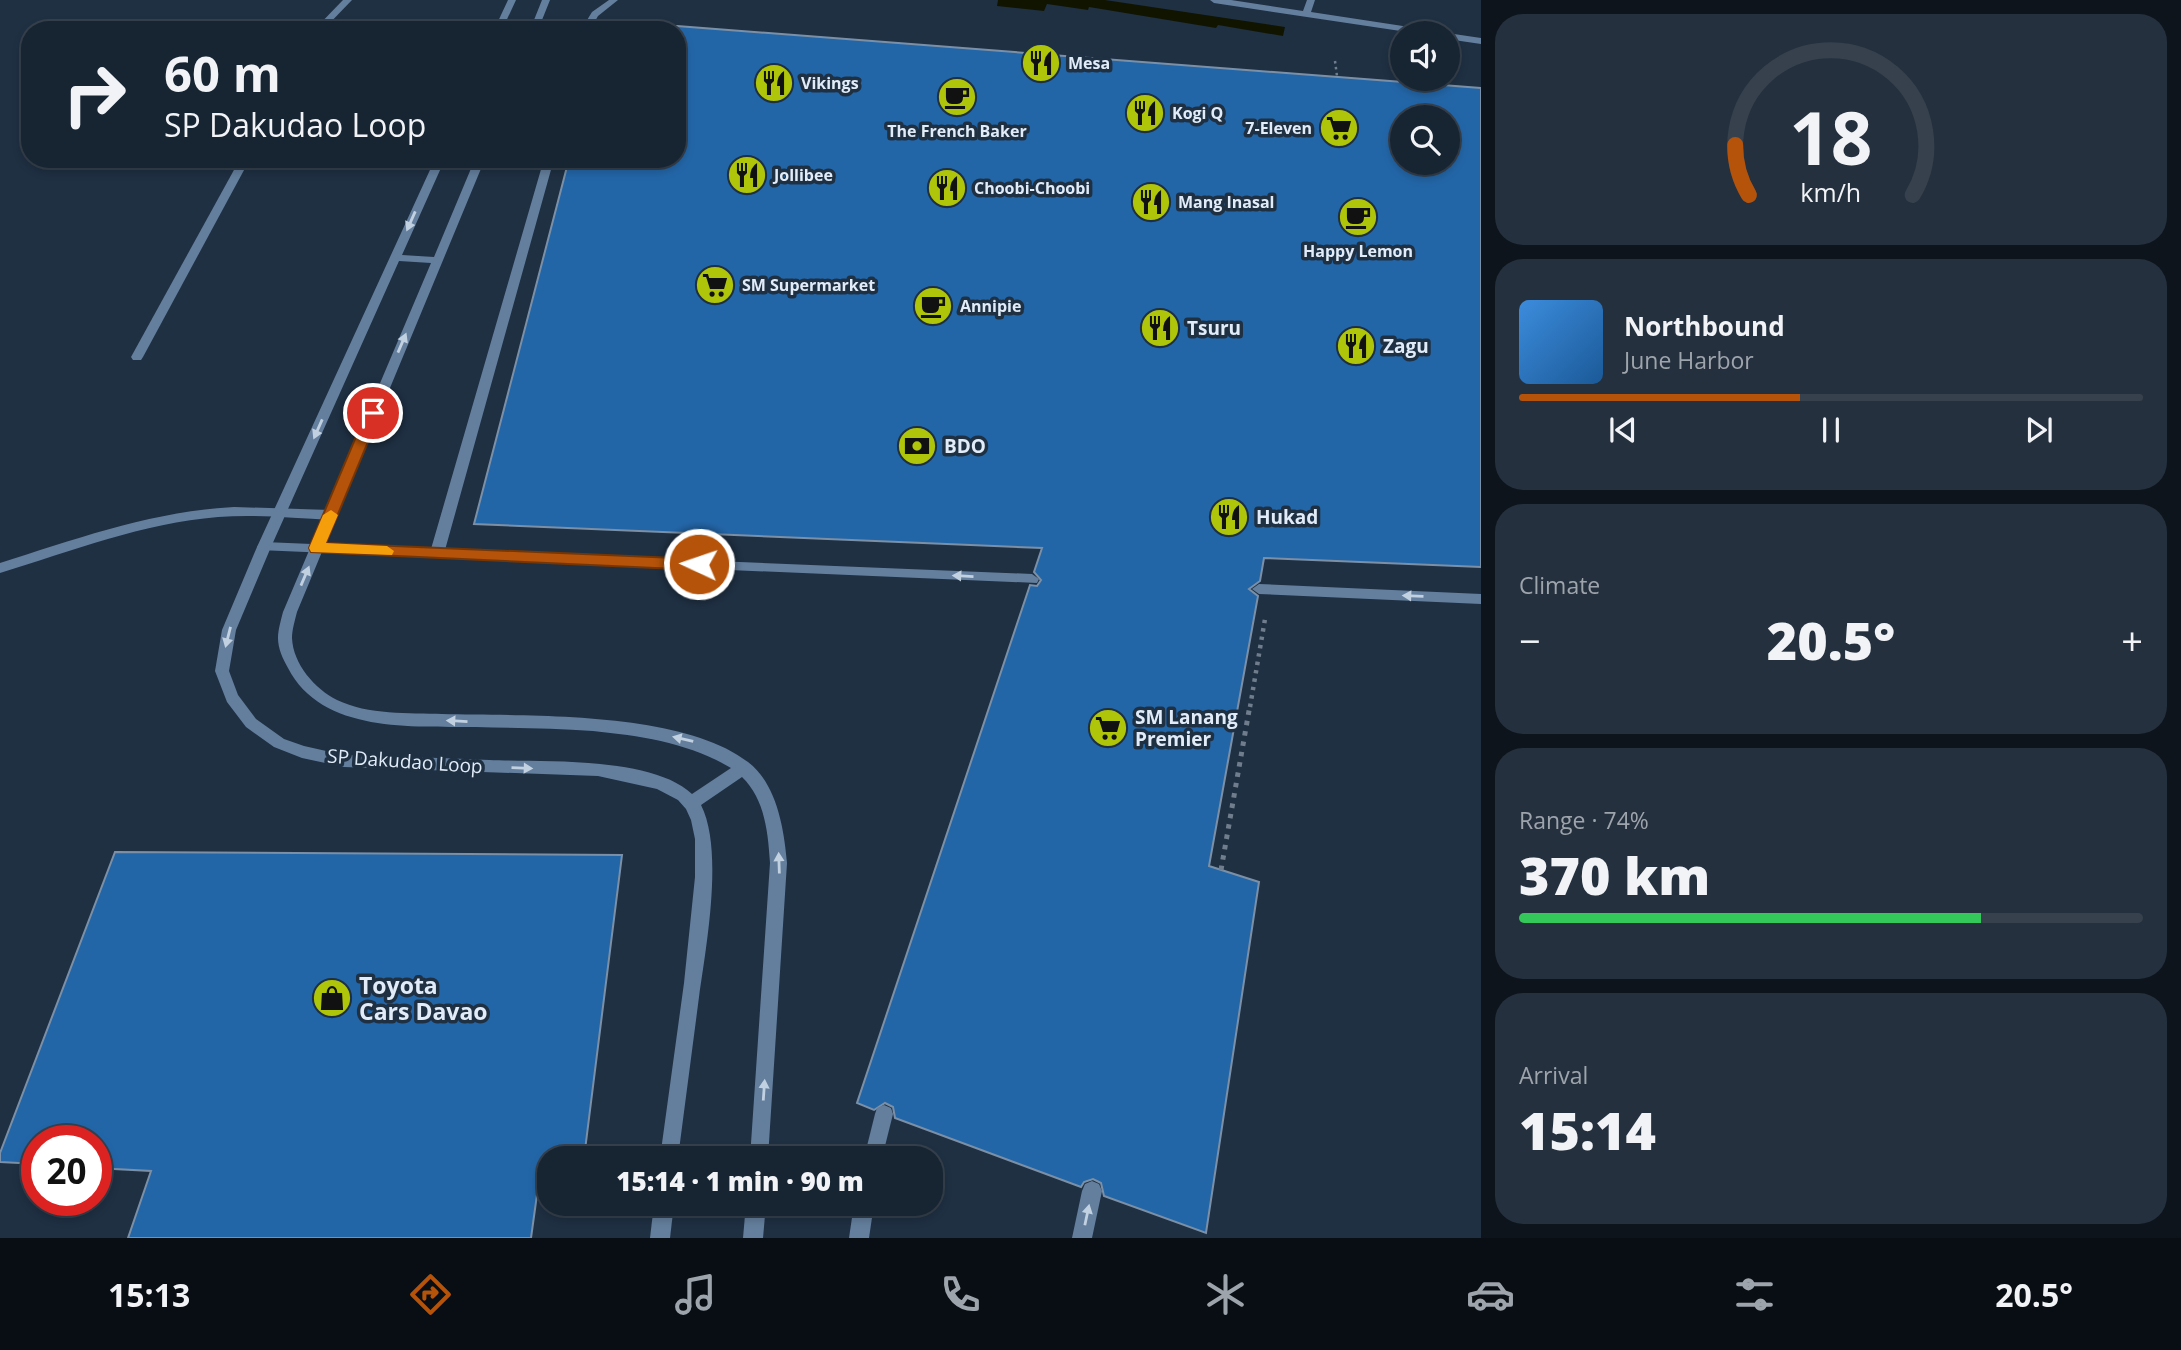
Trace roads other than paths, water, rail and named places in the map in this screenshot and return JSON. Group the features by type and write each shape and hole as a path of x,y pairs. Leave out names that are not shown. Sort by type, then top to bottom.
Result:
{"street":[{"path":"327,21 348,0"},
{"path":"502,21 512,0"},
{"path":"538,21 546,0"},
{"path":"591,21 614,0"},
{"path":"1214,0 1390,27"},
{"path":"1306,14 1311,0"},
{"path":"1460,38 1481,41"},
{"path":"137,357 240,168"},
{"name":"SP Dakudao Loop","path":"436,168 279,513 229,631 222,671 232,698 251,723 279,743 302,752 344,761 598,770 668,787 692,803"},
{"path":"476,168 290,612 285,636 292,664 311,691 340,708 382,718 640,730 718,749 744,767 772,813 778,846 779,878 760,1146"},
{"path":"437,554 546,168"},
{"path":"395,258 437,260"},
{"path":"0,568 149,523 203,513 331,515"},
{"path":"264,547 1032,579"},
{"path":"1265,589 1481,599"},
{"path":"670,1146 703,875 700,819 692,803 744,767"},
{"path":"876,1146 884,1114"},
{"path":"1082,1238 1092,1191"},
{"path":"660,1238 663,1216"},
{"path":"753,1238 754,1216"},
{"path":"859,1238 862,1216"}],"place":[{"name":"Mesa","path":"1041,63"},
{"name":"Vikings","path":"774,83"},
{"name":"The French Baker","path":"957,97"},
{"name":"Kogi Q","path":"1145,113"},
{"name":"7-Eleven","path":"1339,128"},
{"name":"Jollibee","path":"747,175"},
{"name":"Choobi-Choobi","path":"947,188"},
{"name":"Mang Inasal","path":"1151,202"},
{"name":"Happy Lemon","path":"1358,217"},
{"name":"SM Supermarket","path":"715,285"},
{"name":"Annipie","path":"933,306"},
{"name":"Tsuru","path":"1160,328"},
{"name":"Zagu","path":"1356,346"},
{"name":"BDO","path":"917,446"},
{"name":"Hukad","path":"1229,517"},
{"name":"SM Lanang Premier","path":"1108,728"},
{"name":"Toyota Cars Davao","path":"332,998"}]}
